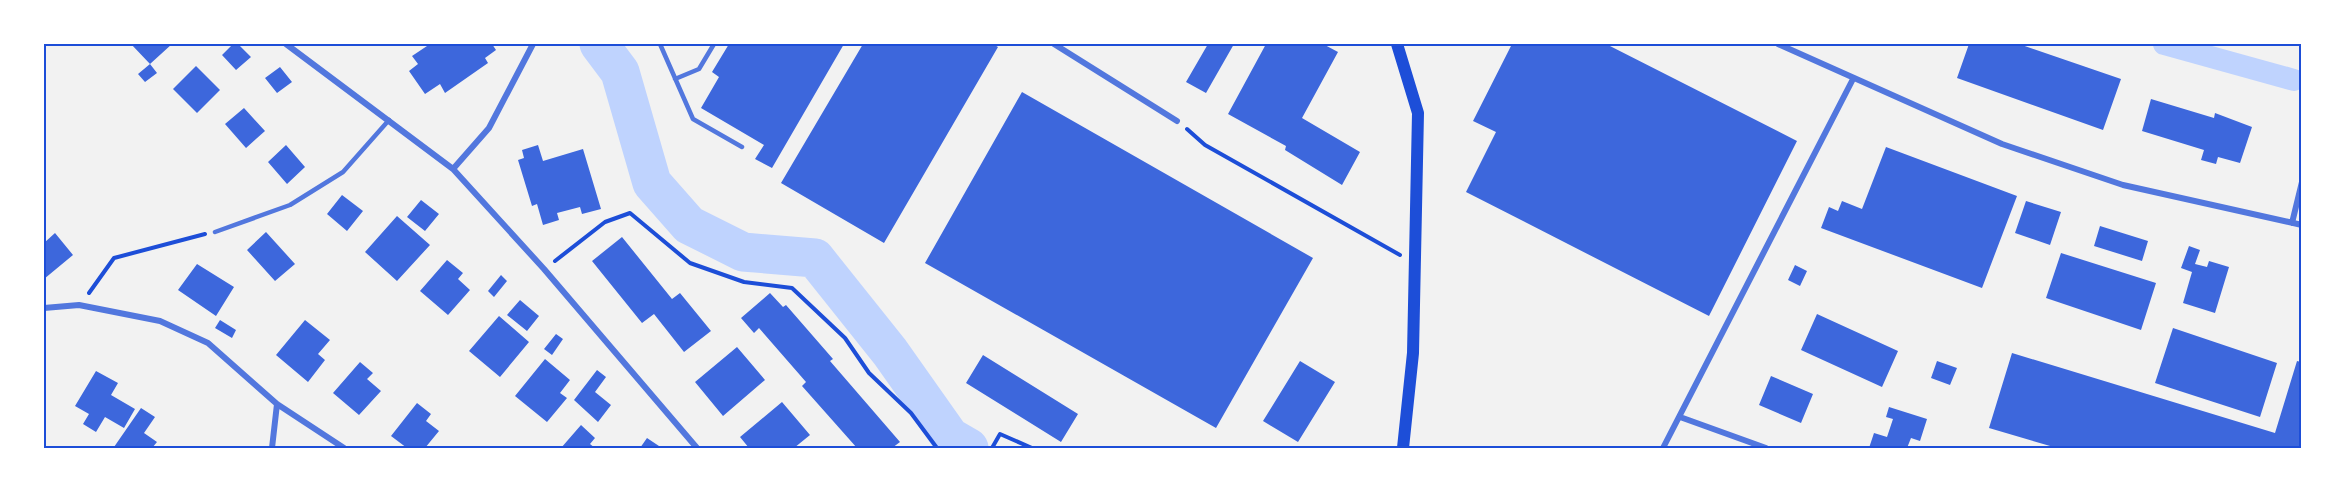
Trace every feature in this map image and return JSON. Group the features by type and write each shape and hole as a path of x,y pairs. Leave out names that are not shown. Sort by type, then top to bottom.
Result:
{"main road":[{"path":"1397,44 1418,112 1413,353 1403,448"}],"street":[{"path":"286,44 453,169 544,269 697,448"},
{"path":"1054,44 1177,121"},
{"path":"1778,44 2002,144 2112,181 2301,225"},
{"path":"453,169 489,128 532,45"},
{"path":"1663,448 1853,79"},
{"path":"2292,223 2301,182"},
{"path":"44,308 79,305 160,321 208,343 277,404 344,448"},
{"path":"272,448 277,404"},
{"path":"1680,417 1766,448"}],"lane":[{"path":"660,44 693,118 742,147"},
{"path":"675,79 699,69 714,44"},
{"path":"215,231 290,205 343,172 389,120"}],"path":[{"path":"1177,121 1205,145 1393,252 1415,261"},
{"path":"544,269 605,222 630,213 690,263 744,282 792,288 845,338 869,373 911,413 937,448"},
{"path":"79,305 114,258 215,231"},
{"path":"992,448 1000,434 1032,448"}],"building":[{"path":"131,44 172,44 150,64"},
{"path":"233,44 238,44 251,57 236,70 222,55"},
{"path":"430,44 492,44 496,50 485,58 488,63 445,93 440,84 425,94 409,71 418,64 412,56"},
{"path":"729,44 844,44 772,168 755,159 764,145 701,108 719,77 712,72"},
{"path":"863,44 993,44 998,47 884,243 781,183"},
{"path":"1208,44 1234,44 1206,93 1186,82"},
{"path":"1266,44 1323,44 1338,52 1302,118 1360,152 1342,185 1285,150 1286,146 1228,114"},
{"path":"1512,44 1606,44 1797,141 1709,316 1466,192 1496,132 1473,121"},
{"path":"1969,44 2019,44 2121,79 2103,130 1957,78"},
{"path":"150,64 157,73 145,82 138,74"},
{"path":"196,66 220,90 197,113 173,89"},
{"path":"280,67 292,82 277,93 265,78"},
{"path":"1022,92 1313,258 1216,428 925,263"},
{"path":"2151,99 2214,118 2215,113 2252,127 2240,163 2218,157 2216,164 2201,160 2204,150 2142,131"},
{"path":"244,108 265,131 246,148 225,124"},
{"path":"286,145 305,167 287,184 268,162"},
{"path":"538,145 543,161 583,149 601,209 582,214 580,207 557,213 559,220 543,225 537,204 532,206 518,160 524,158 522,150"},
{"path":"1886,147 2017,196 1982,288 1821,228 1829,207 1838,211 1842,201 1862,209"},
{"path":"342,195 363,211 347,231 327,214"},
{"path":"421,200 439,214 425,231 407,217"},
{"path":"2026,201 2061,212 2050,245 2015,233"},
{"path":"397,216 430,245 397,281 365,252"},
{"path":"2100,226 2148,241 2142,261 2094,246"},
{"path":"266,232 295,264 275,281 247,250"},
{"path":"55,233 73,255 44,279 44,243"},
{"path":"622,237 672,299 680,293 711,331 684,352 654,314 642,323 592,261"},
{"path":"2189,246 2200,250 2195,264 2207,267 2209,261 2229,267 2215,313 2183,303 2192,272 2181,268"},
{"path":"2061,253 2156,283 2141,330 2046,298"},
{"path":"447,260 463,273 458,279 470,290 448,315 420,291"},
{"path":"197,264 234,287 216,316 178,290"},
{"path":"1795,265 1807,271 1800,286 1788,280"},
{"path":"501,275 507,281 494,297 488,291"},
{"path":"770,293 783,307 786,305 833,359 830,361 900,442 892,448 857,448 802,386 806,382 759,328 754,333 741,318"},
{"path":"520,300 539,316 527,331 507,315"},
{"path":"1817,314 1898,351 1882,387 1801,350"},
{"path":"499,316 529,342 500,377 469,351"},
{"path":"220,320 236,330 232,338 215,328"},
{"path":"305,320 330,340 318,354 325,360 308,382 276,355"},
{"path":"2173,328 2277,363 2260,417 2155,383"},
{"path":"556,334 563,339 552,355 544,349"},
{"path":"737,347 765,380 723,416 695,382"},
{"path":"2012,353 2275,433 2297,361 2301,362 2301,448 2057,448 1989,428"},
{"path":"983,355 1078,414 1061,442 966,383"},
{"path":"545,359 570,380 560,393 567,398 547,422 515,396"},
{"path":"1300,361 1335,382 1298,442 1263,421"},
{"path":"1937,361 1957,368 1950,385 1931,378"},
{"path":"360,362 373,373 367,379 381,391 359,415 333,393"},
{"path":"597,370 606,377 595,392 611,405 598,422 574,400"},
{"path":"96,371 118,383 111,395 135,409 124,428 105,417 96,432 83,424 89,414 75,406"},
{"path":"1771,376 1813,394 1801,423 1759,405"},
{"path":"782,402 810,435 794,448 749,448 740,437"},
{"path":"417,403 431,414 426,421 439,431 425,448 407,448 391,436"},
{"path":"1889,407 1927,419 1920,441 1911,438 1907,448 1869,448 1874,433 1887,437 1893,419 1886,417"},
{"path":"141,408 155,417 144,433 157,442 152,448 115,448 114,447"},
{"path":"581,425 595,438 590,444 595,448 561,448"},
{"path":"647,438 662,448 640,448"}],"waterway":[{"path":"599,44 620,72 652,183 689,225 743,252 815,258 890,352 950,437 969,448"},
{"path":"2164,44 2294,80"}]}
